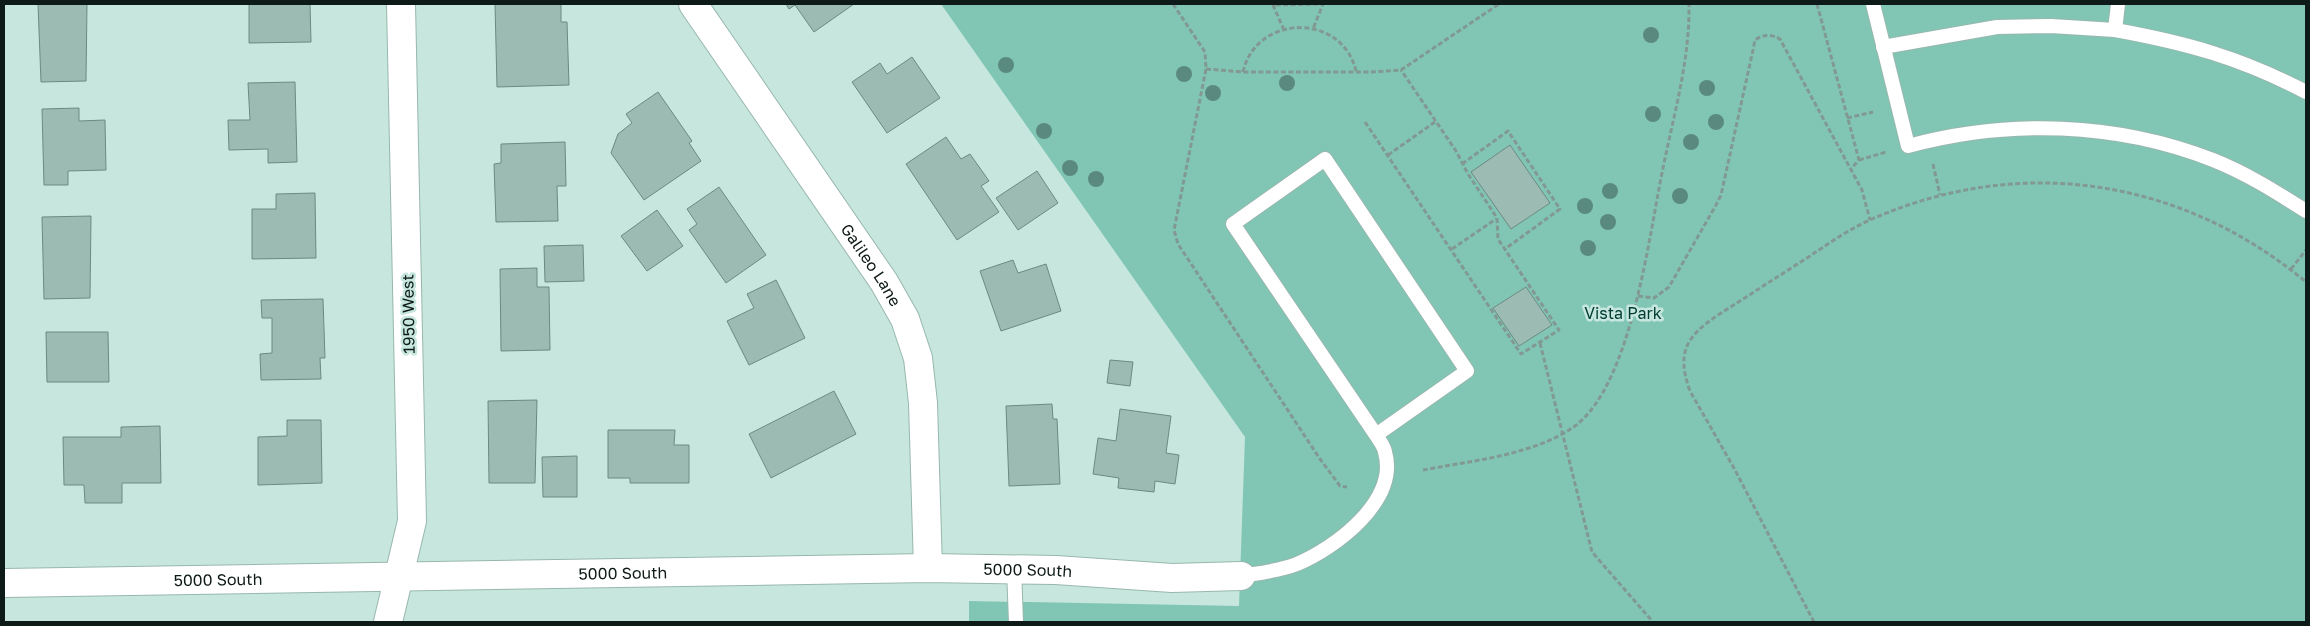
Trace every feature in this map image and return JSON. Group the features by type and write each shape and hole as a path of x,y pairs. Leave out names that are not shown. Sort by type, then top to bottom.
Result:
{"street":[{"name":"1950 West","path":"388,622 412,521 401,4"},
{"name":"Galileo Lane","path":"693,4 884,282 905,319 918,358 923,403 928,568"},
{"name":"5000 South","path":"4,583 928,568 1014,569 1172,578 1241,576"}],"lane":[{"path":"1873,4 1908,146 1944,137 2012,128 2066,129 2116,134 2167,145 2214,160 2263,184 2306,210"},
{"path":"2115,30 2118,4"},
{"path":"1883,47 1997,27 2050,26 2115,30 2176,41 2228,57 2274,74 2306,92"},
{"path":"1241,576 1296,564 1330,547 1355,528 1369,511 1384,478 1385,451 1376,435 1233,224 1325,159 1467,371 1376,435"},
{"path":"1014,569 1016,622"}],"path":[{"path":"1284,30 1273,5 1322,4 1312,29"},
{"path":"1206,69 1243,72 1371,72 1401,70 1499,4"},
{"path":"1423,470 1521,449 1562,433 1576,425 1598,400 1616,362 1638,296 1687,50 1689,4"},
{"path":"1817,4 1859,160 1851,170"},
{"path":"1243,72 1245,62 1259,43 1290,28 1312,29 1335,39 1353,60 1356,71"},
{"path":"1638,296 1654,298 1669,287 1716,205 1721,194 1752,50 1755,40 1760,36 1767,34 1780,39 1862,190 1870,220"},
{"path":"1365,122 1521,354 1560,330 1498,239 1497,218 1401,70"},
{"path":"1388,155 1436,122"},
{"path":"1462,164 1508,130 1560,209 1505,249"},
{"path":"1814,622 1735,470 1690,391 1683,362 1686,345 1698,329 1833,241 1870,220 1910,204 1952,192 2019,182 2063,182 2107,188 2154,198 2198,214 2242,236 2272,254 2306,282"},
{"path":"1452,249 1497,218"},
{"path":"2291,269 2306,250"},
{"path":"1540,343 1592,552 1653,622"}],"green space":[{"name":"Vista Park","path":"941,4 2306,4 2306,622 969,622 969,601 1239,606 1245,437"}],"building":[{"path":"38,4 87,4 86,81 41,82"},
{"path":"249,4 310,4 311,42 249,43"},
{"path":"495,4 561,4 561,22 567,22 569,85 497,87"},
{"path":"786,4 854,4 814,32 795,5 789,9"},
{"path":"912,57 940,98 887,133 852,82 880,63 887,74"},
{"path":"295,82 297,162 268,163 268,149 229,150 228,120 250,120 248,83"},
{"path":"658,92 692,141 689,143 701,161 644,200 611,153 618,134 632,123 626,114"},
{"path":"79,108 79,121 105,120 106,170 68,171 68,185 44,185 42,109"},
{"path":"946,137 961,159 970,154 989,181 981,186 999,212 957,240 906,164"},
{"path":"565,142 566,186 557,186 558,221 496,222 494,164 501,163 501,144"},
{"path":"1510,145 1550,203 1511,229 1471,172"},
{"path":"1037,171 1058,203 1018,230 996,198"},
{"path":"719,187 766,255 726,283 689,230 697,224 687,209"},
{"path":"315,193 316,258 252,259 252,209 276,209 276,194"},
{"path":"657,210 683,246 647,271 621,236"},
{"path":"91,216 90,298 44,299 42,217"},
{"path":"583,245 584,281 545,282 544,246"},
{"path":"1013,260 1018,273 1046,264 1061,311 1001,331 980,271"},
{"path":"537,268 537,287 549,287 550,350 501,351 500,269"},
{"path":"776,280 805,338 749,365 727,321 754,308 747,294"},
{"path":"1526,287 1552,325 1519,346 1493,308"},
{"path":"323,299 325,358 320,358 321,379 261,380 260,354 272,353 272,318 262,318 261,300"},
{"path":"46,332 108,332 109,382 47,382"},
{"path":"1110,360 1133,362 1130,386 1107,383"},
{"path":"834,391 856,434 771,478 749,434"},
{"path":"537,400 535,483 489,483 488,401"},
{"path":"1052,404 1053,419 1057,419 1060,484 1009,486 1006,406"},
{"path":"1120,409 1171,416 1166,453 1179,455 1175,484 1155,481 1154,492 1118,488 1119,478 1093,474 1098,438 1116,441"},
{"path":"287,420 321,420 322,483 258,485 258,437 287,436"},
{"path":"160,426 161,483 122,483 122,503 85,503 84,485 64,485 63,437 121,437 121,427"},
{"path":"608,430 675,430 674,445 689,445 689,483 630,483 630,478 608,478"},
{"path":"577,456 577,497 543,497 542,457"}]}
